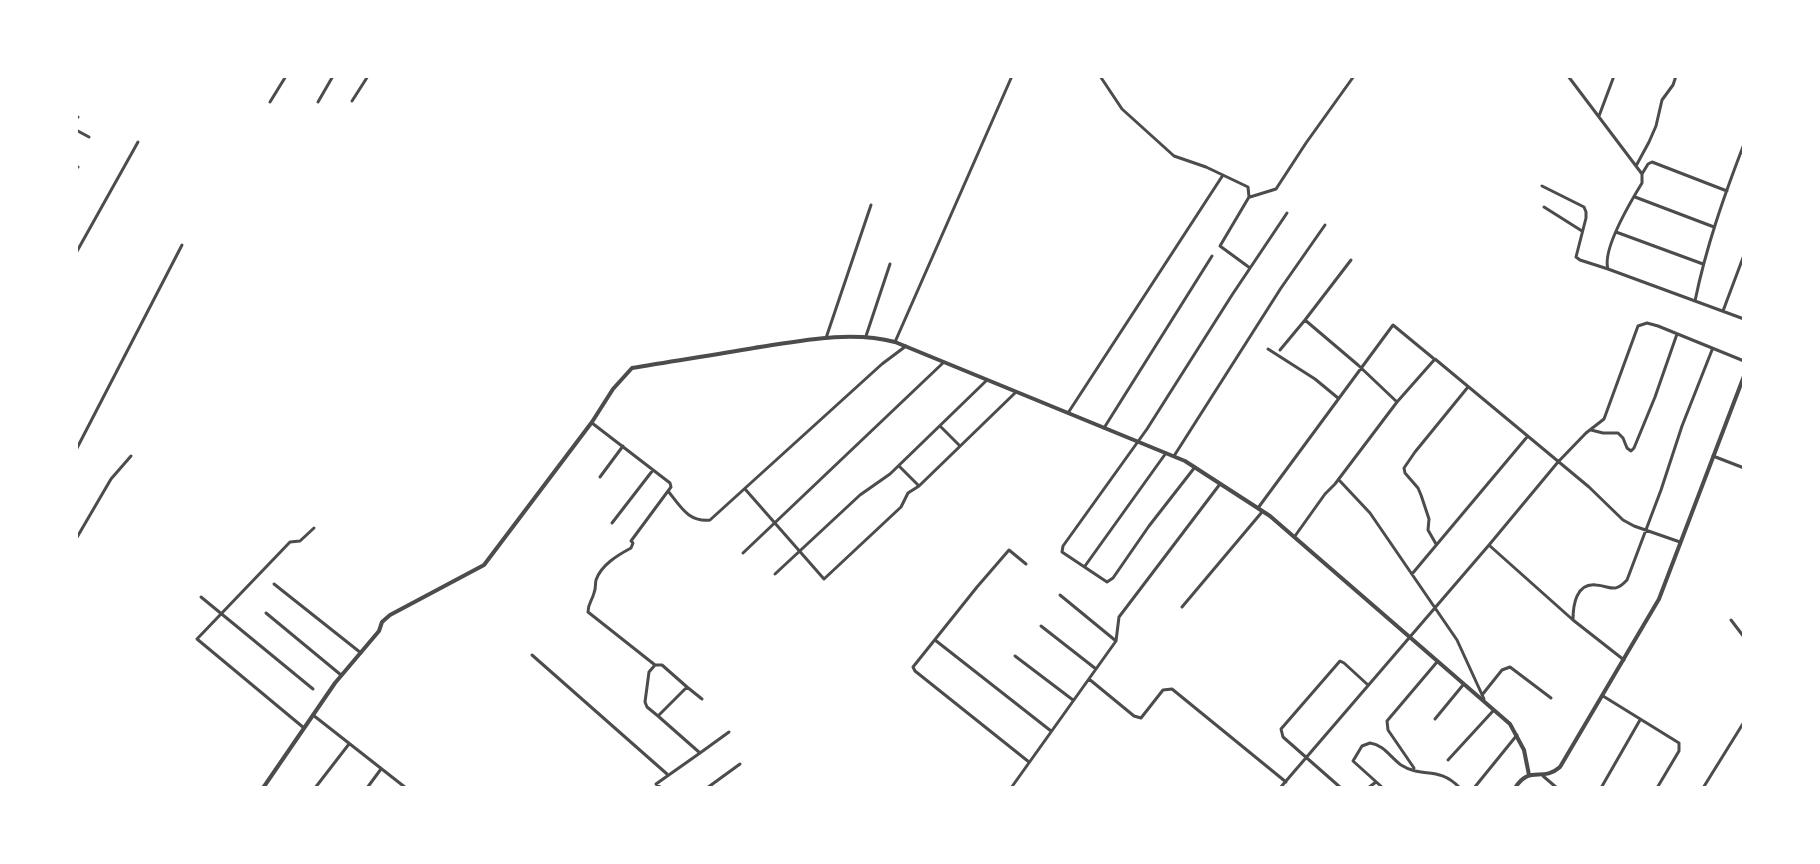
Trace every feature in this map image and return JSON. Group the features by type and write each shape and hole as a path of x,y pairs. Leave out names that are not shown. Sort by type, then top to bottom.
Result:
{"street":[{"path":"270,102 286,76"},
{"path":"318,102 333,76"},
{"path":"352,101 368,76"},
{"path":"895,342 1012,76"},
{"path":"1100,76 1122,109 1174,156 1248,187 1249,197 1220,246 1250,268"},
{"path":"1249,197 1276,189 1354,76"},
{"path":"1568,76 1642,174"},
{"path":"1599,116 1614,76"},
{"path":"1636,166 1656,126 1662,100 1676,76"},
{"path":"76,130 89,137"},
{"path":"77,250 138,142"},
{"path":"1695,301 1714,227 1744,144"},
{"path":"1738,161 1744,163"},
{"path":"1608,269 1606,260 1616,231 1642,183 1642,174 1648,164 1652,162 1727,191"},
{"path":"1068,413 1223,175"},
{"path":"1542,186 1584,207 1586,212 1577,259 1744,319"},
{"path":"1633,196 1714,227"},
{"path":"825,338 871,205"},
{"path":"1544,207 1582,231"},
{"path":"1195,467 1107,582 1062,552 1063,546 1137,441 1287,213"},
{"path":"1174,456 1325,225"},
{"path":"1616,231 1703,264"},
{"path":"76,450 182,245"},
{"path":"1723,311 1744,255"},
{"path":"1104,428 1212,256"},
{"path":"1280,350 1351,260"},
{"path":"866,337 890,264"},
{"path":"1305,320 1397,402"},
{"path":"1280,788 1558,462 1604,419 1638,326 1647,323 1744,361"},
{"path":"1182,607 1260,510 1393,325 1589,487 1623,520 1680,542"},
{"path":"1591,429 1618,433 1627,448 1631,451 1634,448 1677,334"},
{"path":"263,788 341,675 379,631 382,622 484,565 592,422 613,389 632,368 825,338 866,337 906,346 1195,467 1260,510 1294,537 1510,724 1524,750 1529,775"},
{"path":"668,491 690,517 699,521 710,520 882,364 906,346"},
{"path":"1573,620 1574,603 1583,587 1596,585 1614,589 1627,580 1712,348"},
{"path":"1268,349 1338,398"},
{"path":"1294,537 1397,402 1435,359"},
{"path":"743,553 944,362"},
{"path":"1515,788 1523,777 1552,774 1560,767 1659,599 1744,376"},
{"path":"775,574 860,495 890,474 987,380"},
{"path":"1436,544 1428,530 1429,519 1421,495 1404,468 1468,387"},
{"path":"745,489 824,579 901,507 908,493 1017,392"},
{"path":"592,422 670,483 671,487 631,541 631,548 615,557 598,575 595,592 587,606 588,612 655,665 662,665 702,699"},
{"path":"940,426 960,446"},
{"path":"1412,574 1527,437"},
{"path":"600,477 623,446"},
{"path":"1085,566 1166,453"},
{"path":"76,539 111,479 131,456"},
{"path":"1713,456 1744,468"},
{"path":"898,466 919,486"},
{"path":"612,523 653,470"},
{"path":"1338,479 1370,513 1457,640 1487,706"},
{"path":"1011,788 1116,641 1119,617 1220,484"},
{"path":"304,728 197,639 290,542 300,541 314,528"},
{"path":"1489,545 1573,620 1624,660"},
{"path":"1026,564 1009,550 913,667 1029,762"},
{"path":"274,584 361,653"},
{"path":"1060,595 1116,641"},
{"path":"201,597 313,689"},
{"path":"266,613 341,675"},
{"path":"1731,620 1744,637"},
{"path":"1041,626 1096,669"},
{"path":"935,640 1051,731"},
{"path":"532,655 668,775"},
{"path":"1015,656 1073,700"},
{"path":"1341,788 1281,733 1283,726 1340,661 1368,685"},
{"path":"1416,770 1388,730 1387,721 1437,662"},
{"path":"655,665 649,672 647,707 700,753"},
{"path":"1482,695 1502,670 1510,667 1551,698"},
{"path":"1089,679 1134,716 1141,718 1163,690 1172,689 1286,782"},
{"path":"1435,719 1463,685"},
{"path":"658,716 687,687"},
{"path":"1603,696 1680,745 1657,788"},
{"path":"1448,760 1493,711"},
{"path":"313,715 406,788"},
{"path":"1601,788 1640,720"},
{"path":"1703,788 1744,722"},
{"path":"650,788 729,732"},
{"path":"1474,788 1517,735"},
{"path":"1383,788 1353,761 1362,746 1370,743 1380,745 1399,763 1416,770 1443,774 1460,788"},
{"path":"315,788 349,744"},
{"path":"707,788 740,764"},
{"path":"367,788 381,769"},
{"path":"1543,776 1557,788"},
{"path":"1368,788 1376,782"},
{"path":"656,784 661,788"}]}
